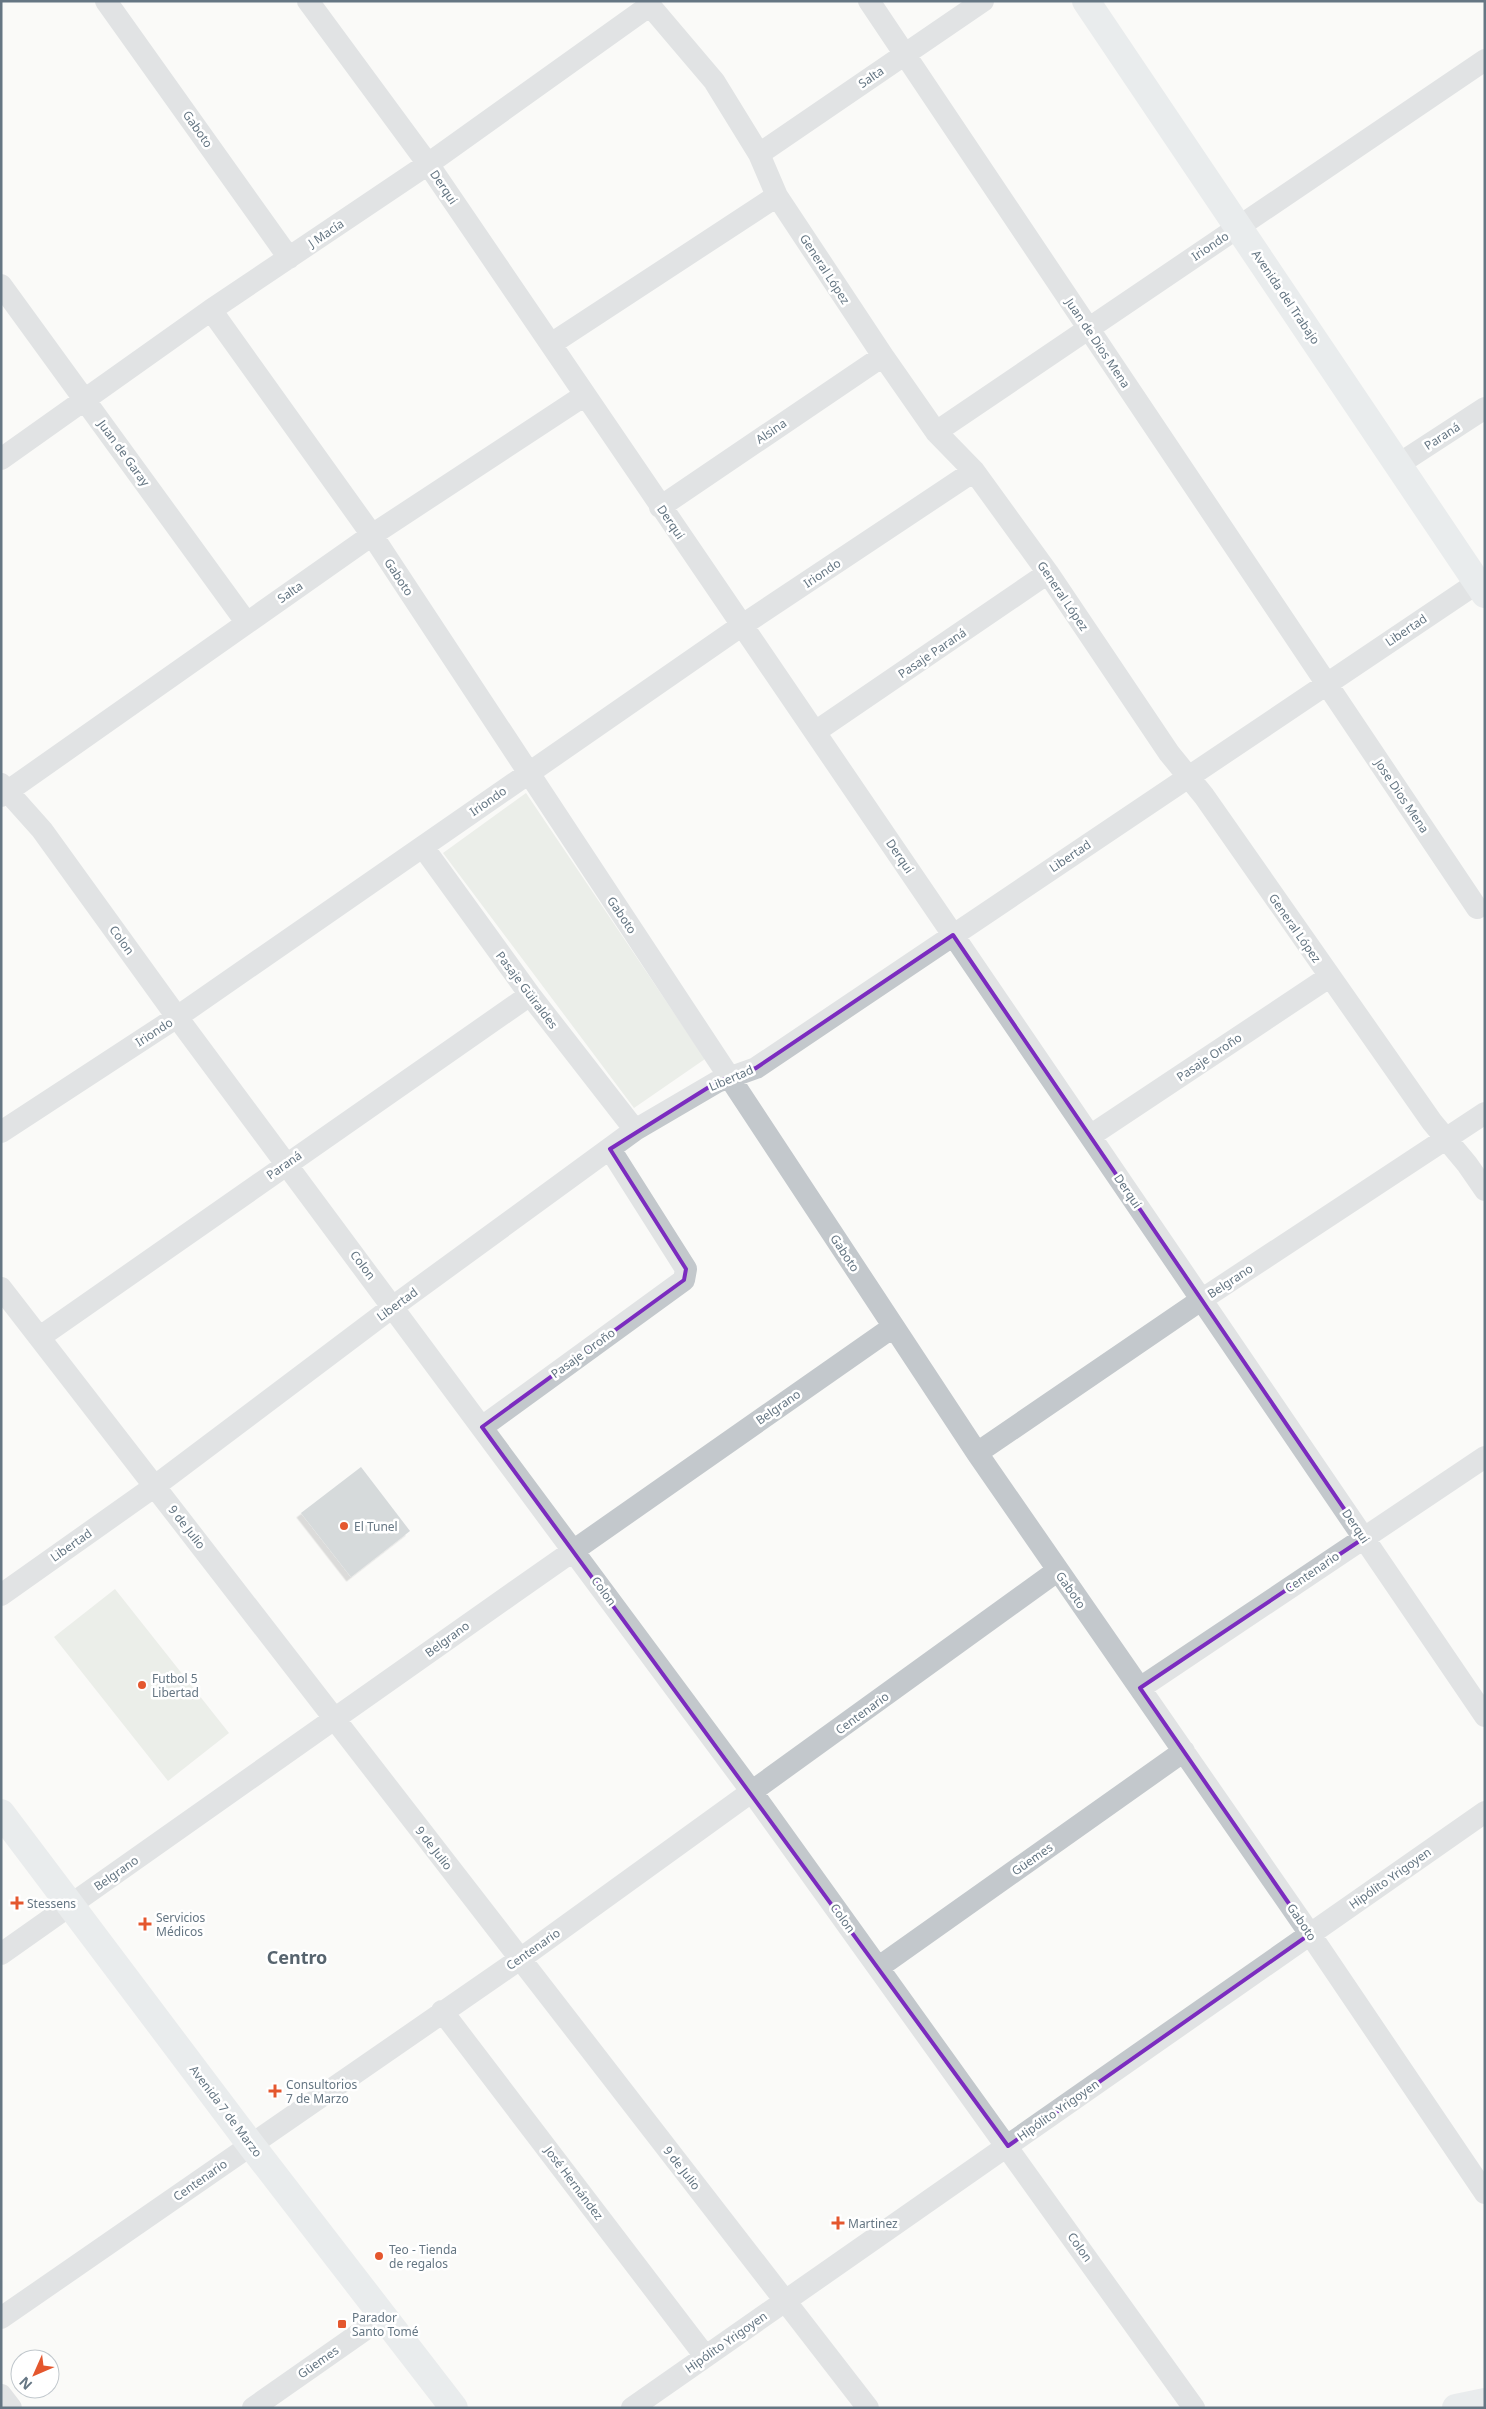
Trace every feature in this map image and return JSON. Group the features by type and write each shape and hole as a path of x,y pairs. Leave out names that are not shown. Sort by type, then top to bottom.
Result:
{"main road":[{"name":"Avenida del Trabajo","path":"1086,1 1481,588"},
{"name":"Avenida 7 de Marzo","path":"1,1813 251,2145 454,2408"},
{"path":"1456,2408 1485,2402"}],"street":[{"name":"Gaboto","path":"106,1 289,258"},
{"name":"Derqui","path":"308,1 428,164 1485,1716"},
{"name":"Juan de Dios Mena","path":"869,1 1327,683"},
{"name":"Salta","path":"759,154 984,1"},
{"name":"J Macía","path":"1,459 211,310 428,164 648,4"},
{"name":"General López","path":"648,4 714,81 759,154 777,196 882,356 936,432 974,471 1048,572 1169,753 1204,796 1329,977 1446,1140 1485,1190"},
{"name":"Iriondo","path":"936,432 1485,60"},
{"path":"551,344 777,196"},
{"name":"Juan de Garay","path":"1,285 246,622"},
{"name":"Gaboto","path":"211,310 372,535 977,1453 1310,1934 1485,2193"},
{"name":"Alsina","path":"660,507 882,356"},
{"name":"Salta","path":"4,790 372,535 585,395"},
{"name":"Paraná","path":"1399,464 1485,408"},
{"name":"Iriondo","path":"1,1132 177,1017 741,626 974,471"},
{"name":"Pasaje Paraná","path":"815,732 1048,572"},
{"name":"Libertad","path":"1,1595 155,1486 394,1306 636,1130 717,1082 756,1068 1327,683 1481,588"},
{"name":"Jose Dios Mena","path":"1327,683 1477,908"},
{"name":"Colon","path":"4,790 42,830 177,1017 394,1306 752,1792 880,1967 1194,2408"},
{"name":"Pasaje Güiraldes","path":"423,847 530,995 636,1130"},
{"name":"Pasaje Oroño","path":"1090,1136 1329,977"},
{"name":"Paraná","path":"40,1337 530,995"},
{"name":"Belgrano","path":"977,1453 1201,1300 1485,1113"},
{"name":"Pasaje Oroño","path":"482,1427 684,1280 686,1269 610,1149"},
{"name":"9 de Julio","path":"1,1288 868,2408"},
{"name":"Belgrano","path":"1,1954 335,1720 572,1549 894,1327"},
{"name":"Centenario","path":"1140,1688 1485,1457"},
{"name":"Centenario","path":"1,2318 442,2011 520,1959 1057,1571"},
{"name":"Güemes","path":"880,1967 1184,1751"},
{"name":"Hipólito Yrigoyen","path":"632,2408 1485,1812"},
{"name":"José Hernández","path":"442,2011 705,2356"},
{"name":"Güemes","path":"253,2408 383,2317"},
{"path":"1,2395 11,2408"}],"highlighted area":[{"path":"953,935 1364,1538 1140,1688 1310,1934 1008,2146 482,1427 684,1280 686,1269 610,1149 717,1082 756,1068"}],"shaded area":[{"path":"526,793 705,1059 634,1108 443,853"},
{"name":"Futbol 5 Libertad","path":"115,1589 229,1733 168,1781 54,1637"}],"building":[{"path":"361,1467 410,1531 351,1577 301,1513"}],"place":[{"name":"El Tunel","path":"344,1526"},
{"name":"Futbol 5 Libertad","path":"142,1685"},
{"name":"Stessens","path":"17,1903"},
{"name":"Servicios Médicos","path":"145,1924"},
{"name":"Consultorios 7 de Marzo","path":"275,2091"},
{"name":"Martinez","path":"838,2223"},
{"name":"Teo - Tienda de regalos","path":"379,2256"},
{"name":"Parador Santo Tomé","path":"342,2324"}],"district":[{"name":"Centro","path":"297,1957"}]}
